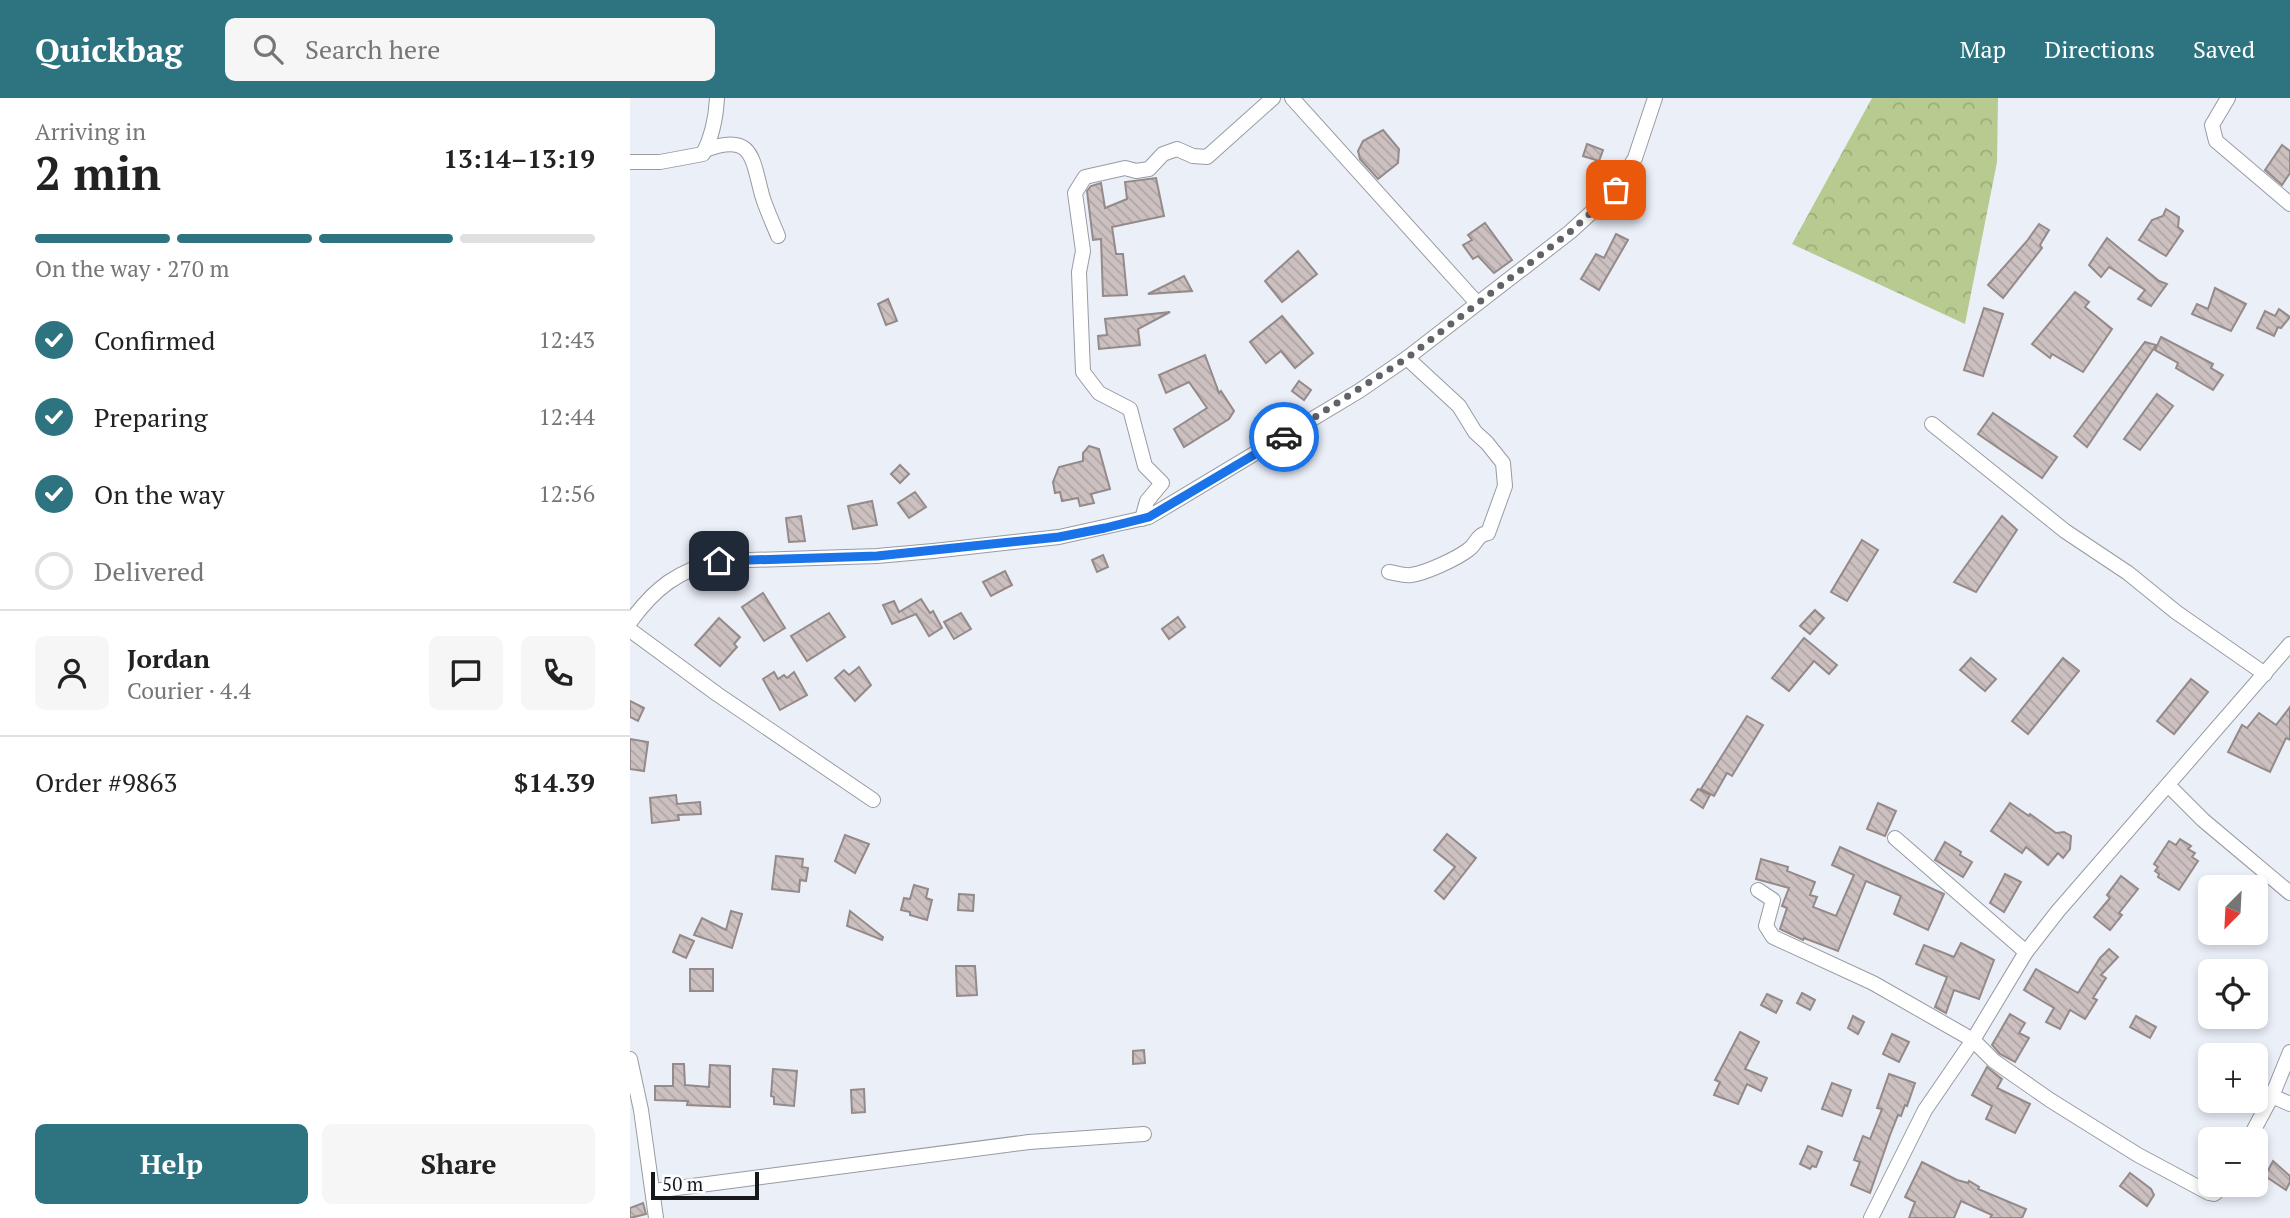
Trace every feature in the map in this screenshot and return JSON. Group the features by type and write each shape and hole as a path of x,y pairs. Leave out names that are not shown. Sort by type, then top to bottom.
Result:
{"street":[{"path":"630,162 660,162 703,154 716,114 717,98"},
{"path":"1175,502 1162,483 1145,466 1130,409 1099,393 1083,372 1079,272 1083,251 1075,193 1085,177 1125,168 1136,171 1149,169 1163,154 1177,149 1193,156 1207,157 1273,98"},
{"path":"1292,98 1477,303"},
{"path":"630,622 650,597 672,578 698,566 719,561 877,556 933,551 1059,537 1142,519 1314,419 1407,358 1570,232 1616,190 1635,158 1655,98"},
{"path":"2228,98 2212,125 2216,141 2290,204"},
{"path":"705,150 722,143 733,142 743,146 752,158 763,199 778,236"},
{"path":"1389,572 1410,576 1471,548 1481,534 1488,533 1505,486 1503,463 1497,454 1475,432 1448,394 1435,386 1407,358"},
{"path":"1932,424 2065,531 2128,573 2176,612 2265,674"},
{"path":"1142,519 1147,501 1162,483"},
{"path":"630,631 873,800"},
{"path":"1871,1218 1925,1110 1973,1040 2026,952 2058,911 2290,644"},
{"path":"2168,785 2203,820 2290,893"},
{"path":"1895,838 2026,952"},
{"path":"1758,890 1773,900 1766,926 1773,937 1873,983 1973,1040 1994,1061 2050,1100 2138,1155 2198,1187"},
{"path":"2255,1127 2290,1052"},
{"path":"630,1059 641,1110 656,1218"},
{"path":"2272,1096 2290,1104"},
{"path":"654,1191 1015,1144 1144,1134"}],"green space":[{"path":"1872,98 1998,98 1997,162 1965,324 1792,244"}],"building":[{"path":"1383,130 1399,149 1398,163 1378,179 1360,159 1358,151 1363,141"},
{"path":"1587,144 1603,150 1599,161 1583,156"},
{"path":"2282,145 2290,151 2290,173 2282,185 2265,170"},
{"path":"1156,178 1164,216 1112,227 1116,254 1123,254 1127,295 1103,296 1101,239 1093,240 1087,191 1091,186 1101,183 1105,208 1127,199 1125,182"},
{"path":"2166,209 2179,217 2178,227 2183,231 2166,256 2139,240 2152,220 2163,216"},
{"path":"1485,223 1512,260 1494,273 1478,256 1473,259 1463,245 1472,240 1468,235"},
{"path":"2039,224 2049,230 2040,245 2042,248 2003,298 1988,285"},
{"path":"1616,234 1628,240 1599,290 1581,279 1596,254 1604,258"},
{"path":"2107,238 2159,281 2167,284 2151,306 2138,299 2145,290 2109,267 2101,277 2089,265"},
{"path":"1298,251 1317,274 1282,302 1265,281"},
{"path":"1184,276 1192,291 1148,294"},
{"path":"2215,288 2246,304 2231,331 2192,314 2197,304 2208,309"},
{"path":"2075,292 2089,302 2085,307 2112,329 2083,372 2052,354 2050,358 2032,344"},
{"path":"888,299 897,321 886,325 878,304"},
{"path":"1984,308 2003,314 1983,376 1964,370"},
{"path":"2279,309 2290,317 2281,328 2278,327 2274,336 2257,328 2265,311 2275,316"},
{"path":"1170,312 1138,329 1140,345 1099,349 1098,336 1107,335 1105,319"},
{"path":"1282,316 1313,353 1295,368 1281,351 1266,363 1250,342"},
{"path":"2161,337 2213,364 2211,368 2223,375 2213,390 2176,368 2178,363 2155,350"},
{"path":"2145,342 2156,345 2087,447 2074,436"},
{"path":"1205,355 1219,393 1221,391 1234,411 1229,419 1184,447 1174,429 1207,408 1189,382 1166,393 1159,375"},
{"path":"1299,381 1311,390 1304,400 1292,391"},
{"path":"2157,394 2173,406 2140,450 2124,439"},
{"path":"1993,413 2057,457 2042,478 1978,434"},
{"path":"1089,446 1099,449 1110,489 1091,494 1094,503 1080,506 1078,498 1062,501 1060,492 1055,493 1053,482 1059,467 1083,461 1083,453"},
{"path":"900,465 909,474 900,483 891,474"},
{"path":"915,492 926,507 909,518 898,503"},
{"path":"872,501 877,525 853,529 848,506"},
{"path":"801,516 805,541 789,542 786,518"},
{"path":"2002,516 2017,530 1976,592 1954,582"},
{"path":"1862,540 1878,550 1847,601 1831,592"},
{"path":"1103,555 1108,567 1097,572 1092,560"},
{"path":"1005,571 1012,585 991,596 983,582"},
{"path":"763,593 785,628 764,641 742,607"},
{"path":"921,599 930,613 933,611 942,628 929,636 916,614 892,624 883,605 894,601 899,612"},
{"path":"1815,610 1824,618 1810,634 1800,626"},
{"path":"829,613 845,637 807,661 791,636"},
{"path":"961,613 971,629 954,639 944,622"},
{"path":"1178,617 1185,627 1169,639 1162,629"},
{"path":"719,618 740,637 734,644 737,647 720,666 695,645"},
{"path":"1804,638 1837,665 1829,674 1814,661 1789,691 1772,678"},
{"path":"1971,658 1996,679 1985,691 1960,670"},
{"path":"2063,658 2079,671 2028,734 2012,721"},
{"path":"859,667 871,685 855,701 835,678 844,670 849,675"},
{"path":"774,672 778,679 784,675 787,678 794,672 807,695 780,710 763,679"},
{"path":"2191,679 2208,692 2174,734 2157,721"},
{"path":"630,701 644,708 638,721 630,717"},
{"path":"2290,707 2290,740 2286,738 2270,772 2228,752 2242,725 2247,728 2259,713 2276,725"},
{"path":"1747,716 1763,725 1732,776 1727,773 1714,796 1701,789"},
{"path":"630,739 648,742 644,771 630,769"},
{"path":"1698,789 1710,795 1703,808 1691,800"},
{"path":"676,795 677,804 700,802 701,814 678,815 679,820 652,823 650,798"},
{"path":"1878,803 1896,811 1885,836 1867,829"},
{"path":"2010,803 2056,833 2064,832 2071,836 2070,849 2063,858 2058,853 2048,865 2026,847 2022,853 1991,831"},
{"path":"1447,834 1476,858 1444,899 1435,891 1455,867 1434,850"},
{"path":"845,835 869,844 855,873 835,861"},
{"path":"2180,839 2191,846 2188,849 2195,853 2192,857 2198,861 2179,890 2158,877 2159,874 2155,871 2158,867 2154,864 2169,841 2176,845"},
{"path":"1945,842 1972,862 1963,877 1935,860"},
{"path":"1840,847 1944,894 1928,930 1894,914 1901,896 1866,881 1838,951 1804,938 1803,940 1780,929 1787,908 1782,906 1789,888 1756,879 1761,859 1788,867 1787,871 1815,882 1810,895 1817,897 1813,907 1836,916 1854,875 1832,865"},
{"path":"776,856 803,859 802,867 808,868 806,881 800,880 799,892 772,889"},
{"path":"2005,874 2021,882 2004,912 1990,903"},
{"path":"2121,876 2138,889 2119,913 2122,915 2110,930 2094,917 2110,898 2107,895"},
{"path":"914,885 928,889 926,898 932,900 927,920 901,910 904,898 910,899"},
{"path":"959,894 974,895 973,911 958,910"},
{"path":"731,911 742,914 732,948 694,935 702,918 726,930"},
{"path":"850,911 883,937 882,940 847,926"},
{"path":"680,935 694,941 686,958 673,952"},
{"path":"1961,943 1994,960 1979,999 1954,990 1946,1013 1935,1007 1947,977 1916,964 1924,945 1954,957"},
{"path":"2109,949 2118,957 2101,975 2106,978 2093,998 2097,1000 2085,1019 2070,1010 2060,1029 2046,1022 2054,1008 2024,990 2036,969 2078,993 2100,958"},
{"path":"956,966 975,966 977,995 957,996"},
{"path":"690,969 713,969 713,991 690,991"},
{"path":"1802,993 1815,1000 1810,1010 1797,1003"},
{"path":"1767,994 1782,1001 1776,1013 1761,1005"},
{"path":"2010,1014 2025,1023 2019,1033 2029,1038 2015,1062 2000,1054 1992,1045"},
{"path":"1853,1016 1864,1022 1858,1034 1848,1028"},
{"path":"2136,1016 2156,1027 2150,1038 2130,1027"},
{"path":"1740,1032 1759,1042 1745,1069 1767,1078 1761,1091 1747,1084 1738,1104 1714,1095 1720,1082 1715,1080"},
{"path":"1892,1034 1909,1042 1899,1062 1883,1054"},
{"path":"1144,1050 1145,1063 1133,1064 1133,1051"},
{"path":"673,1064 684,1064 685,1085 709,1087 710,1065 730,1066 730,1107 655,1100 655,1086 673,1086"},
{"path":"1987,1067 2002,1079 1997,1088 2030,1104 2015,1133 1986,1119 1992,1106 1972,1095"},
{"path":"773,1069 797,1071 794,1106 774,1104 774,1097 771,1096"},
{"path":"1889,1074 1915,1083 1907,1106 1905,1105 1901,1116 1898,1115 1870,1193 1851,1185 1860,1162 1854,1160 1863,1136 1870,1139 1882,1109 1877,1108"},
{"path":"1832,1083 1851,1090 1842,1116 1822,1109"},
{"path":"864,1089 865,1112 852,1113 851,1090"},
{"path":"1808,1146 1822,1152 1816,1167 1812,1166 1810,1169 1800,1164"},
{"path":"2273,1161 2290,1176 2286,1190 2268,1178 2268,1170"},
{"path":"1922,1162 2026,1209 2022,1218 1990,1218 1992,1215 1961,1201 1954,1218 1909,1218 1915,1202 1905,1197"},
{"path":"2130,1173 2151,1189 2154,1195 2147,1206 2120,1186"},
{"path":"643,1203 646,1214 630,1218 630,1208"}],"way so far":[{"path":"1284,437 1407,358 1570,232 1616,190"}],"route":[{"path":"719,561 877,556 1059,537 1105,528 1149,517 1284,437"}]}
